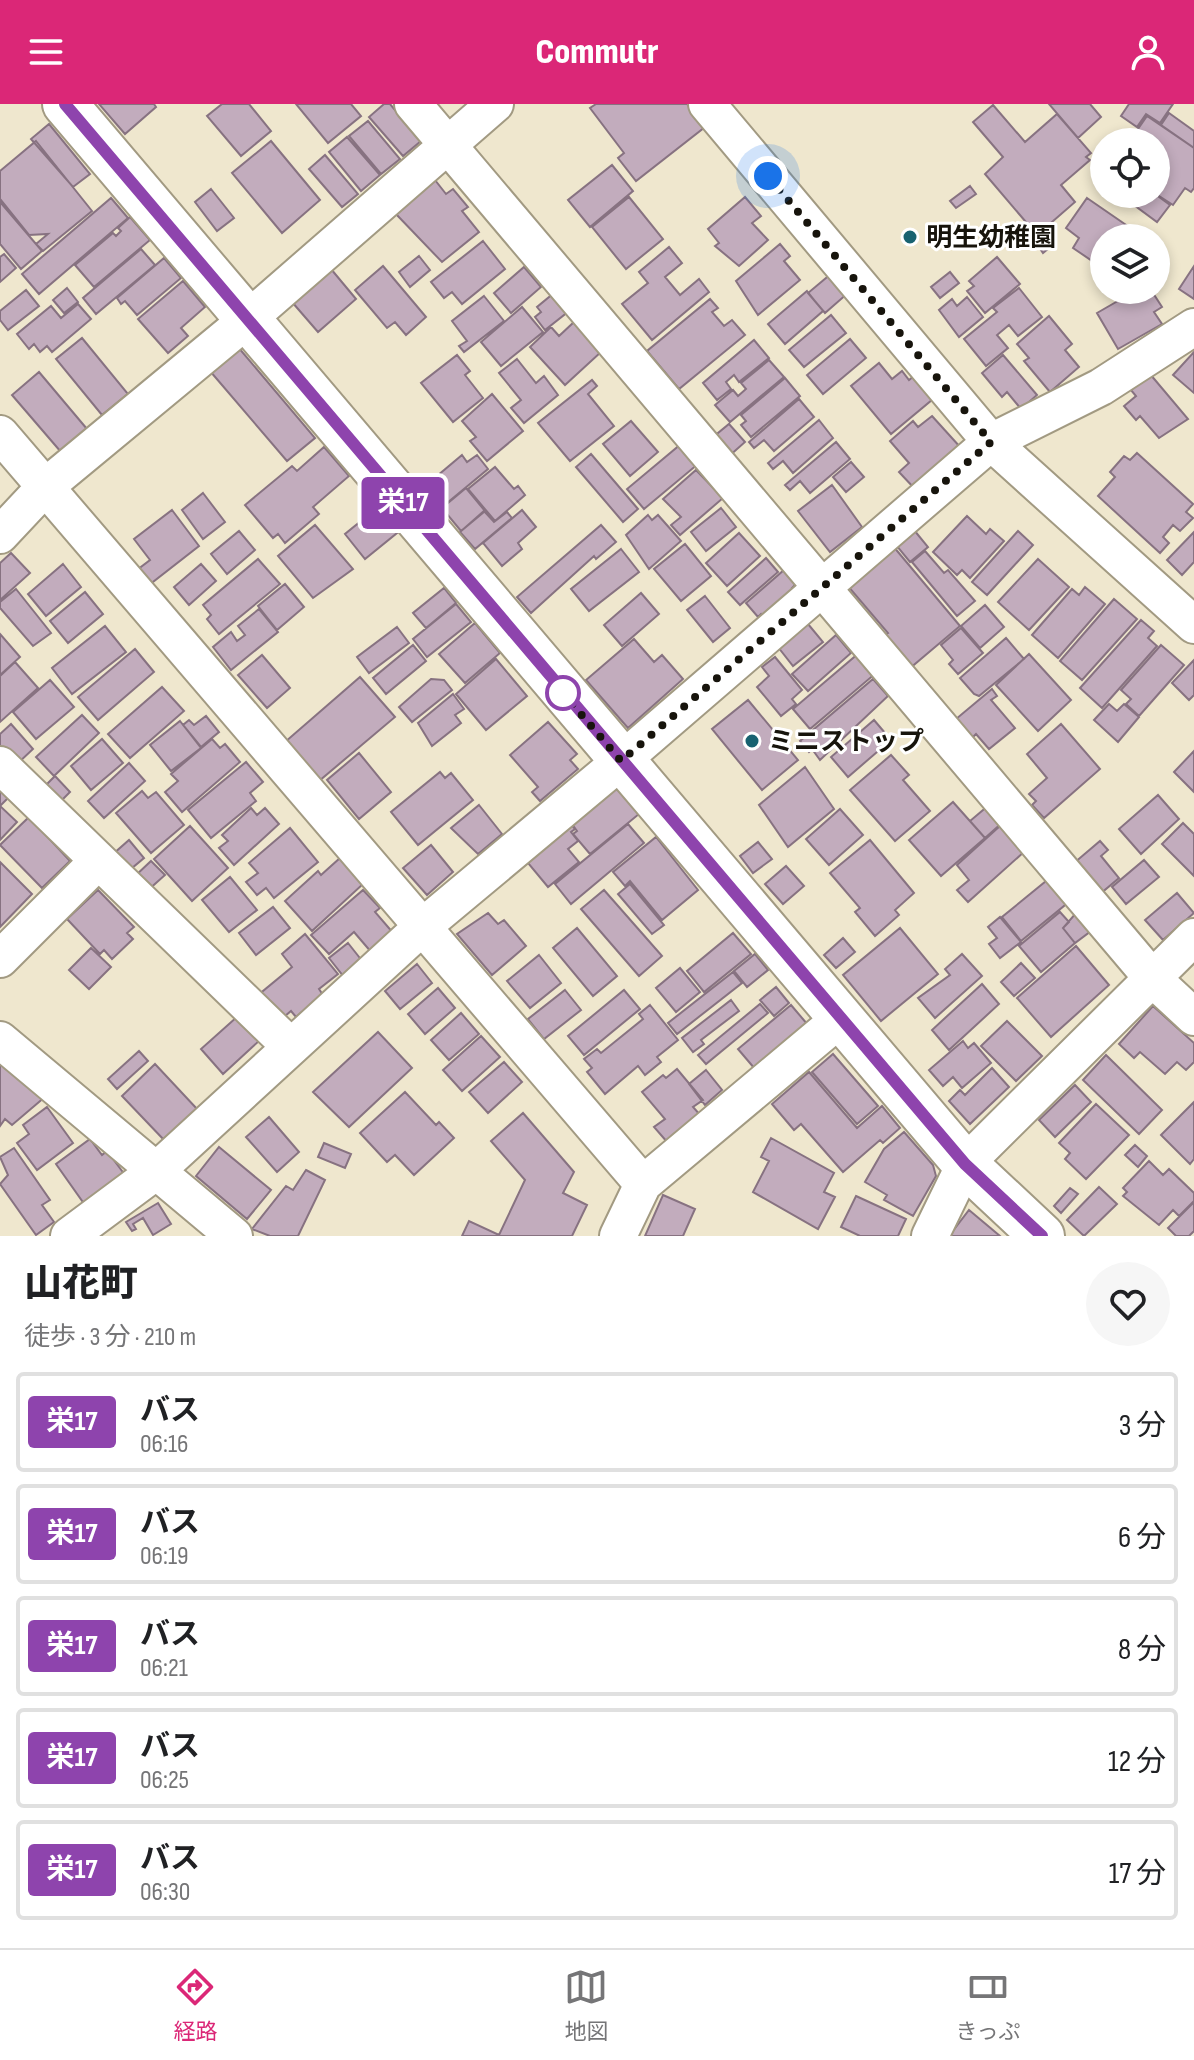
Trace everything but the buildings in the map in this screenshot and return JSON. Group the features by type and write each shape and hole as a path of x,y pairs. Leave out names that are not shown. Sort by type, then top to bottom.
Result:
{"street":[{"path":"65,104 965,1164 1042,1236"},
{"path":"413,104 1153,979 1194,1017"},
{"path":"0,535 45,487 248,319 495,104"},
{"path":"707,104 991,442 1194,625"},
{"path":"69,1236 155,1172 421,928 621,761 991,442 1101,387 1194,327"},
{"path":"0,434 643,1184"},
{"path":"0,765 291,1047"},
{"path":"0,959 98,861"},
{"path":"930,1236 965,1164 1194,937"},
{"path":"618,1236 643,1184 841,1018"},
{"path":"0,1040 234,1236"}],"bus line":[{"name":"栄17","path":"65,104 965,1164 1042,1236"}],"place":[{"name":"明生幼稚園","path":"910,237"},
{"name":"ミニストップ","path":"752,741"}],"route":[{"path":"563,693 621,761 991,442 768,176"}]}
